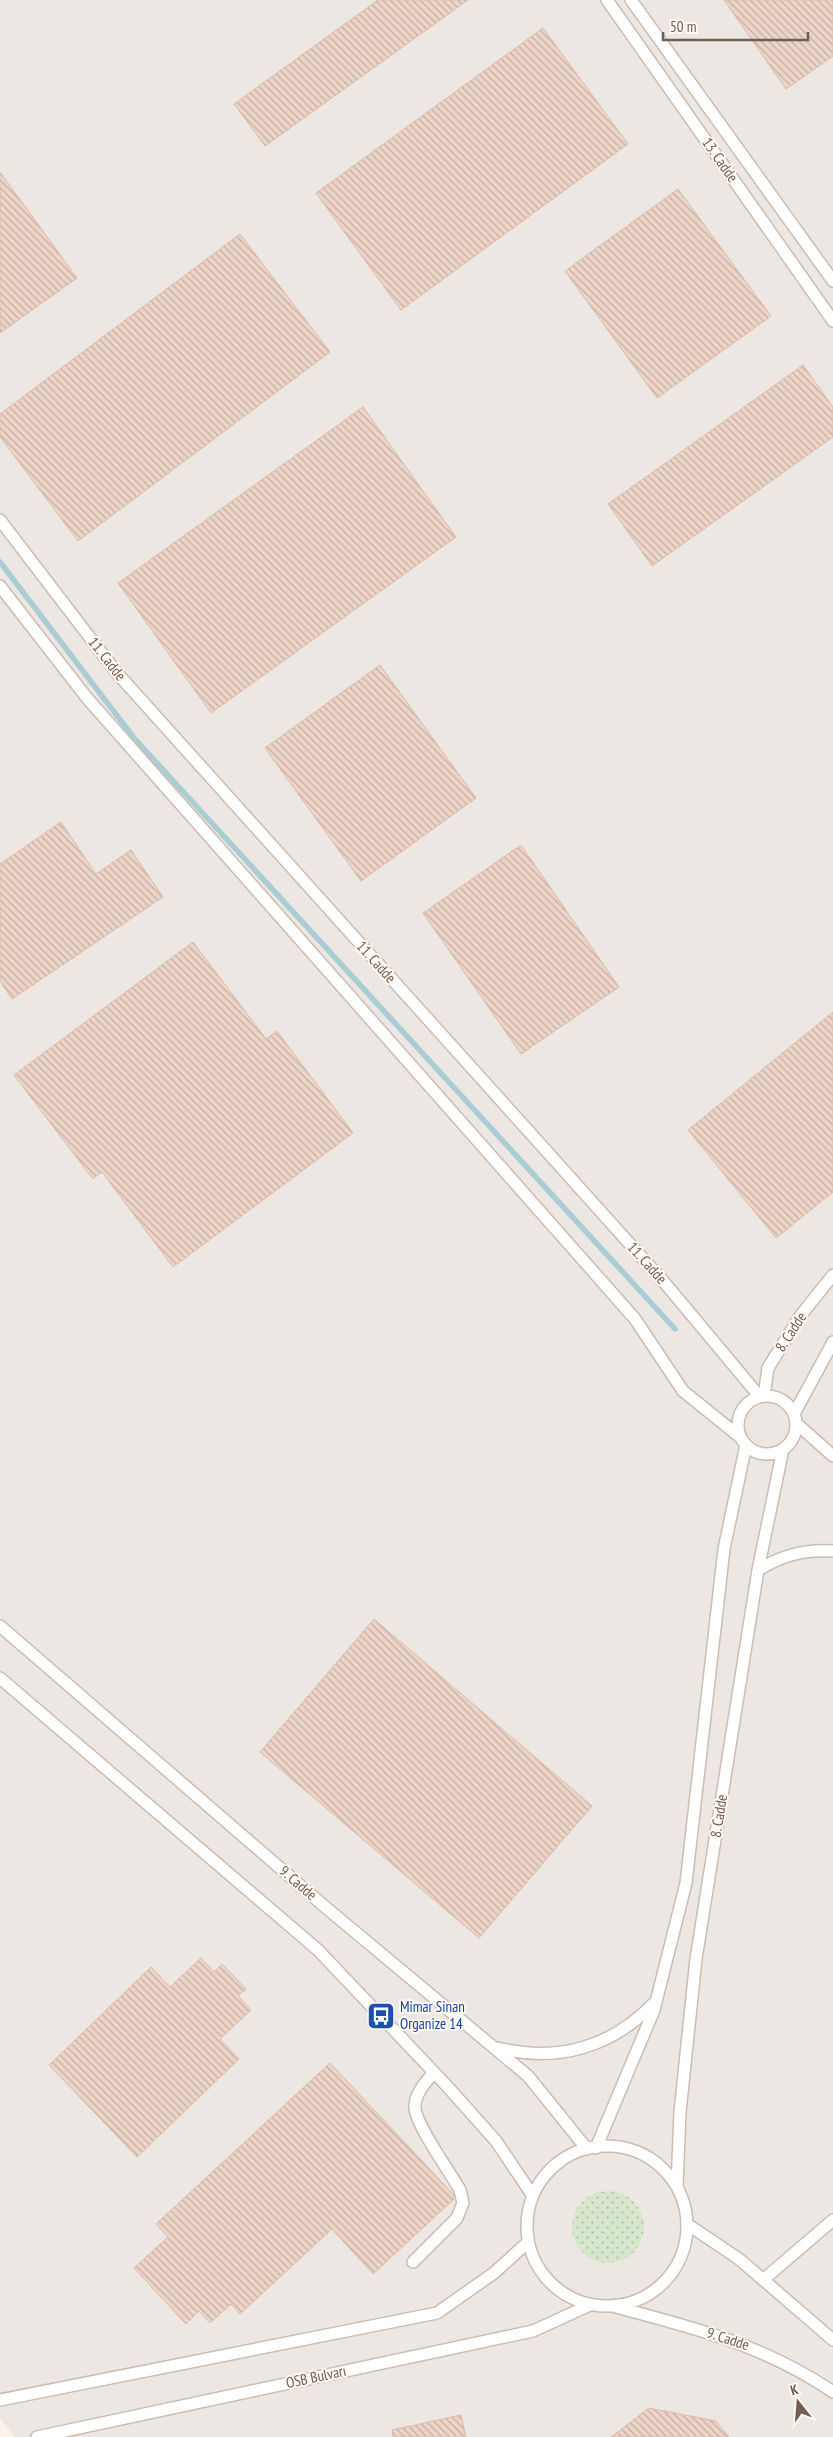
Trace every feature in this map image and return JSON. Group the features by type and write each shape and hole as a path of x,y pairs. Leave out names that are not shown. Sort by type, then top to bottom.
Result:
{"lane":[{"name":"13. Cadde","path":"607,0 833,320"},
{"name":"13. Cadde","path":"632,0 833,281"},
{"name":"11. Cadde","path":"0,520 117,673 664,1282 762,1397"},
{"path":"0,586 86,698 634,1319 683,1391 754,1451 774,1454 783,1449 795,1434 795,1419 833,1342"},
{"name":"8. Cadde","path":"762,1397 768,1368 801,1316 833,1275"},
{"path":"743,1441 739,1417 751,1400 762,1397 780,1399 789,1405 795,1419 833,1456"},
{"name":"8. Cadde","path":"592,2148 657,2000 686,1884 724,1549 743,1441"},
{"name":"8. Cadde","path":"677,2187 680,2112 696,1959 758,1570 771,1517 783,1449"},
{"path":"758,1570 788,1555 804,1551 833,1551"},
{"name":"9. Cadde","path":"0,1626 324,1906 528,2076 592,2148"},
{"path":"0,1678 318,1950 434,2072 496,2141 533,2196"},
{"path":"496,2048 514,2052 542,2054 571,2052 590,2047 627,2028 657,2000"},
{"path":"413,2262 457,2218 462,2203 460,2190 418,2121 414,2106 419,2091 434,2072"},
{"path":"613,2146 638,2152 660,2166 677,2187 686,2211 687,2224 684,2248 674,2270 669,2276 658,2288 638,2300 614,2306 590,2305 568,2296 550,2282 536,2264 528,2242 527,2218 533,2196 542,2179 555,2165 571,2154 592,2148 613,2146"},
{"path":"763,2280 833,2220"},
{"path":"687,2224 739,2259 833,2340"},
{"path":"0,2400 437,2313 494,2273 528,2242"},
{"name":"OSB Bulvarı","path":"38,2437 533,2331 590,2305"},
{"name":"9. Cadde","path":"614,2306 751,2347 785,2362 833,2392"}],"shaded area":[{"path":"0,0 833,0 833,2437 15,2437 0,2418"}],"green space":[{"path":"608,2191 628,2197 638,2207 644,2227 638,2247 628,2257 608,2263 588,2257 578,2247 572,2227 578,2207 588,2197"}],"building":[{"path":"378,0 468,0 265,146 234,104"},
{"path":"724,0 833,0 833,56 786,89"},
{"path":"543,28 628,144 401,310 316,193"},
{"path":"0,172 77,278 0,333"},
{"path":"678,189 771,316 657,398 565,271"},
{"path":"240,234 330,352 78,541 0,437 0,414"},
{"path":"803,365 833,407 833,437 652,566 608,504"},
{"path":"363,407 456,537 211,713 118,583"},
{"path":"380,665 476,798 361,881 265,748"},
{"path":"61,822 96,874 131,850 163,897 12,999 0,981 0,864"},
{"path":"521,845 619,987 521,1054 423,913"},
{"path":"193,942 266,1039 277,1031 353,1133 173,1267 102,1172 93,1179 14,1075"},
{"path":"833,1012 833,1192 776,1238 688,1130"},
{"path":"374,1619 592,1806 479,1938 260,1752"},
{"path":"201,1958 214,1972 222,1964 246,1989 238,1996 251,2010 220,2039 239,2059 137,2157 49,2065 151,1967 170,1987"},
{"path":"330,2063 454,2195 454,2199 373,2274 332,2229 240,2314 231,2304 210,2323 199,2311 186,2324 134,2268 168,2237 156,2224"},
{"path":"649,2408 716,2421 729,2437 611,2437"},
{"path":"461,2415 466,2437 393,2437 392,2430"}],"waterway":[{"path":"0,562 134,738 675,1329"}],"place":[{"name":"Mimar Sinan Organize 14","path":"381,2016"}]}
